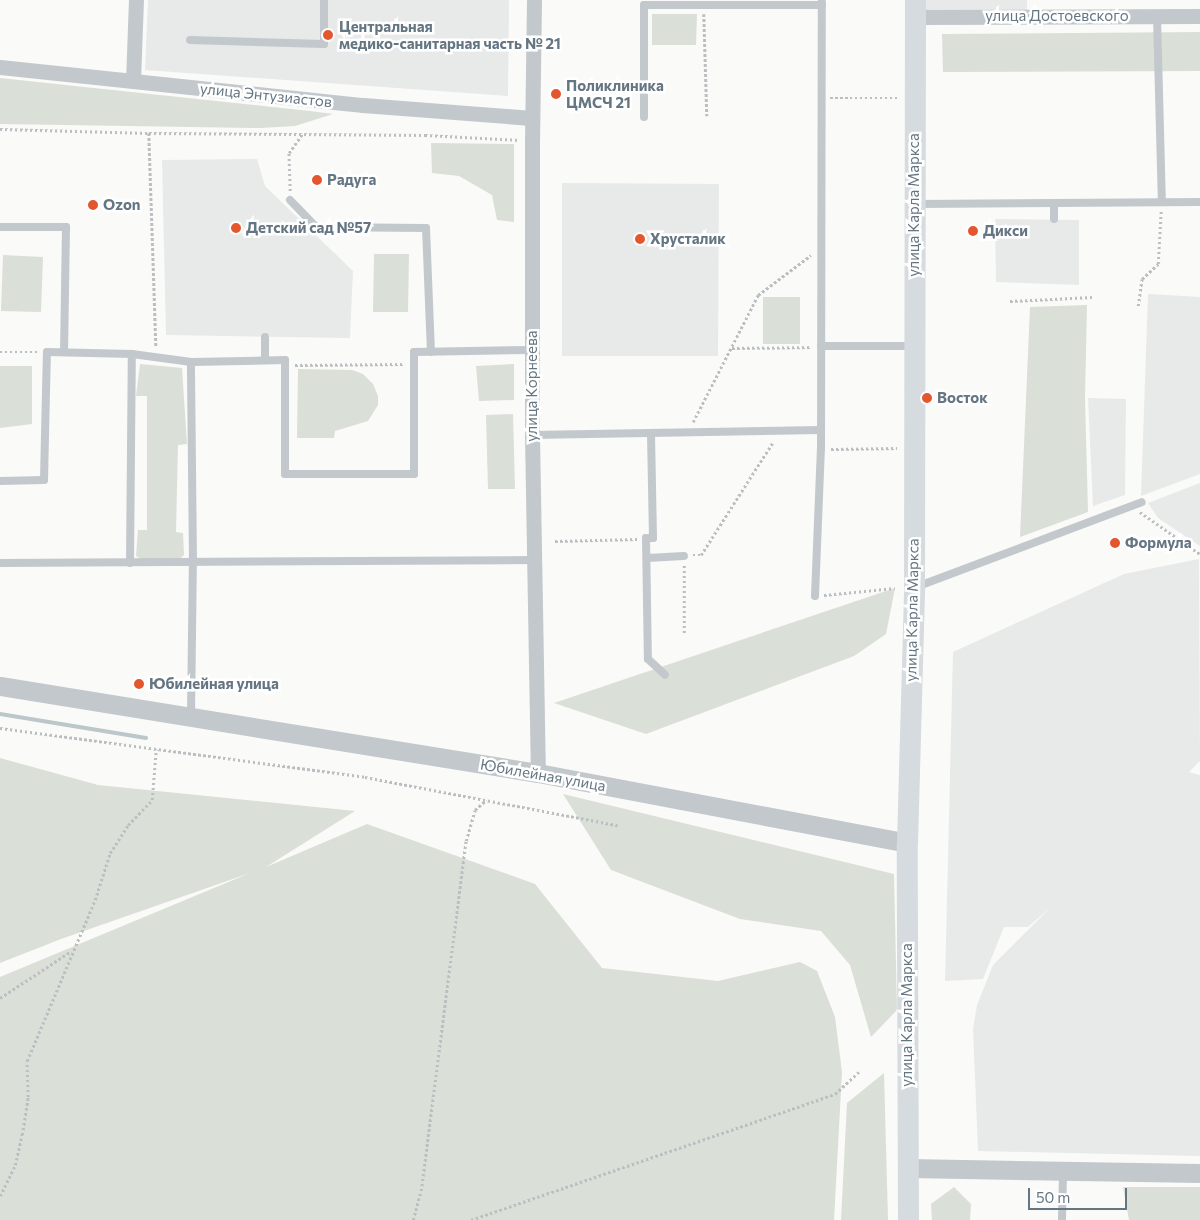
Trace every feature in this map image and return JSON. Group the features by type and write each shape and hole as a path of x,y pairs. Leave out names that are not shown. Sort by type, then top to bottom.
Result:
{"main road":[{"name":"улица Карла Маркса","path":"908,1220 904,588 915,346 915,9"}],"street":[{"path":"133,81 136,0"},
{"name":"улица Корнеева","path":"534,0 532,118 532,560 538,773"},
{"name":"улица Достоевского","path":"915,9 1200,16"},
{"name":"улица Энтузиастов","path":"0,67 379,107 532,118"},
{"name":"Юбилейная улица","path":"0,686 538,773 907,842"},
{"path":"908,1168 1063,1169 1200,1173"}],"lane":[{"path":"190,40 324,44 324,0"},
{"path":"644,117 644,5 704,2 822,2 821,449 815,596"},
{"path":"1157,16 1162,202"},
{"path":"290,200 316,227 426,228 431,352"},
{"path":"914,204 1200,202"},
{"path":"1054,203 1054,220"},
{"path":"0,227 66,227 64,352"},
{"path":"265,337 265,360"},
{"path":"820,346 915,346"},
{"path":"0,481 44,480 47,352 132,354 191,362 286,360 285,474 414,474 414,352 532,350"},
{"path":"130,563 132,354"},
{"path":"191,362 193,563 191,716"},
{"path":"532,435 820,430"},
{"path":"651,434 653,538 646,538 648,659 665,675"},
{"path":"904,588 1142,502"},
{"path":"646,558 684,556"},
{"path":"0,563 532,560"},
{"path":"1062,1220 1063,1169"}],"path":[{"path":"704,2 707,116"},
{"path":"821,98 898,98"},
{"path":"0,129 149,133 304,133 521,140"},
{"path":"149,133 157,358"},
{"path":"290,200 289,153 304,133"},
{"path":"1138,306 1142,279 1158,264 1162,202"},
{"path":"686,433 758,295 821,248"},
{"path":"1010,301 1092,297"},
{"path":"732,348 820,346"},
{"path":"0,352 47,352"},
{"path":"286,365 414,364"},
{"path":"684,633 684,556 701,555 779,432"},
{"path":"821,449 897,448"},
{"path":"1130,506 1200,554"},
{"path":"555,541 646,538"},
{"path":"815,596 904,588"},
{"path":"0,728 365,777 618,825"},
{"path":"0,1196 15,1166 22,1134 28,1097 27,1062 95,900 110,853 128,825 152,800 156,749"},
{"path":"413,1220 421,1191 466,841 475,810 486,800"},
{"path":"0,998 72,951"},
{"path":"471,1220 835,1094 860,1071"}],"shaded area":[{"name":"Центральная медико-санитарная часть № 21","path":"148,0 509,0 508,96 145,70"},
{"path":"920,0 1027,0 1027,12 920,12"},
{"path":"652,14 697,14 696,45 652,45"},
{"path":"1200,32 1200,71 943,72 942,34"},
{"path":"0,78 333,114 295,126 260,128 0,124"},
{"path":"431,143 514,144 514,222 497,220 492,195 459,176 432,173"},
{"name":"Детский сад №57","path":"257,159 265,186 353,271 350,338 166,335 162,160"},
{"name":"Хрусталик","path":"562,183 719,184 718,356 562,356"},
{"path":"995,219 1079,220 1079,285 996,282"},
{"path":"374,254 409,254 408,312 373,312"},
{"path":"3,255 43,257 41,312 1,311"},
{"path":"1148,294 1200,297 1200,474 1141,496"},
{"path":"763,297 800,297 800,344 763,344"},
{"path":"1087,305 1085,398 1088,512 1020,537 1030,307"},
{"path":"140,364 182,368 187,444 178,445 176,532 183,533 184,555 178,560 141,559 136,556 138,530 147,530 147,396 136,396"},
{"path":"514,364 514,400 479,401 476,366"},
{"path":"0,366 32,366 32,424 0,428"},
{"path":"298,369 352,370 363,374 373,384 378,396 378,405 368,421 335,431 334,438 297,438"},
{"path":"1088,398 1126,399 1125,495 1093,506"},
{"path":"513,414 515,489 488,489 486,415"},
{"path":"1200,483 1200,546 1158,518 1148,503"},
{"path":"1199,559 1200,761 1189,772 1200,775 1200,1156 978,1151 973,1029 977,1005 993,965 1051,907 1028,927 1004,927 983,979 945,981 953,652 1124,574"},
{"path":"895,588 886,634 854,656 646,734 554,703"},
{"path":"0,758 98,785 355,811 266,867 367,824 535,884 602,968 718,981 800,962 817,971 835,1017 842,1072 834,1220 0,1220 0,977 250,873 61,939 0,963"},
{"path":"563,794 894,874 897,1010 871,1037 850,965 821,931 740,919 611,870"},
{"path":"884,1073 888,1220 841,1220 847,1103"},
{"path":"954,1187 971,1204 970,1220 932,1220 931,1204"},
{"path":"1123,1187 1200,1187 1200,1220 1129,1220"}],"waterway":[{"path":"0,714 146,738"}],"place":[{"name":"Центральная медико-санитарная часть № 21","path":"328,35"},
{"name":"Поликлиника ЦМСЧ 21","path":"556,94"},
{"name":"Радуга","path":"317,180"},
{"name":"Ozon","path":"93,205"},
{"name":"Детский сад №57","path":"236,228"},
{"name":"Дикси","path":"973,231"},
{"name":"Хрусталик","path":"640,239"},
{"name":"Восток","path":"927,398"},
{"name":"Формула","path":"1115,543"},
{"name":"Юбилейная улица","path":"139,684"}]}
